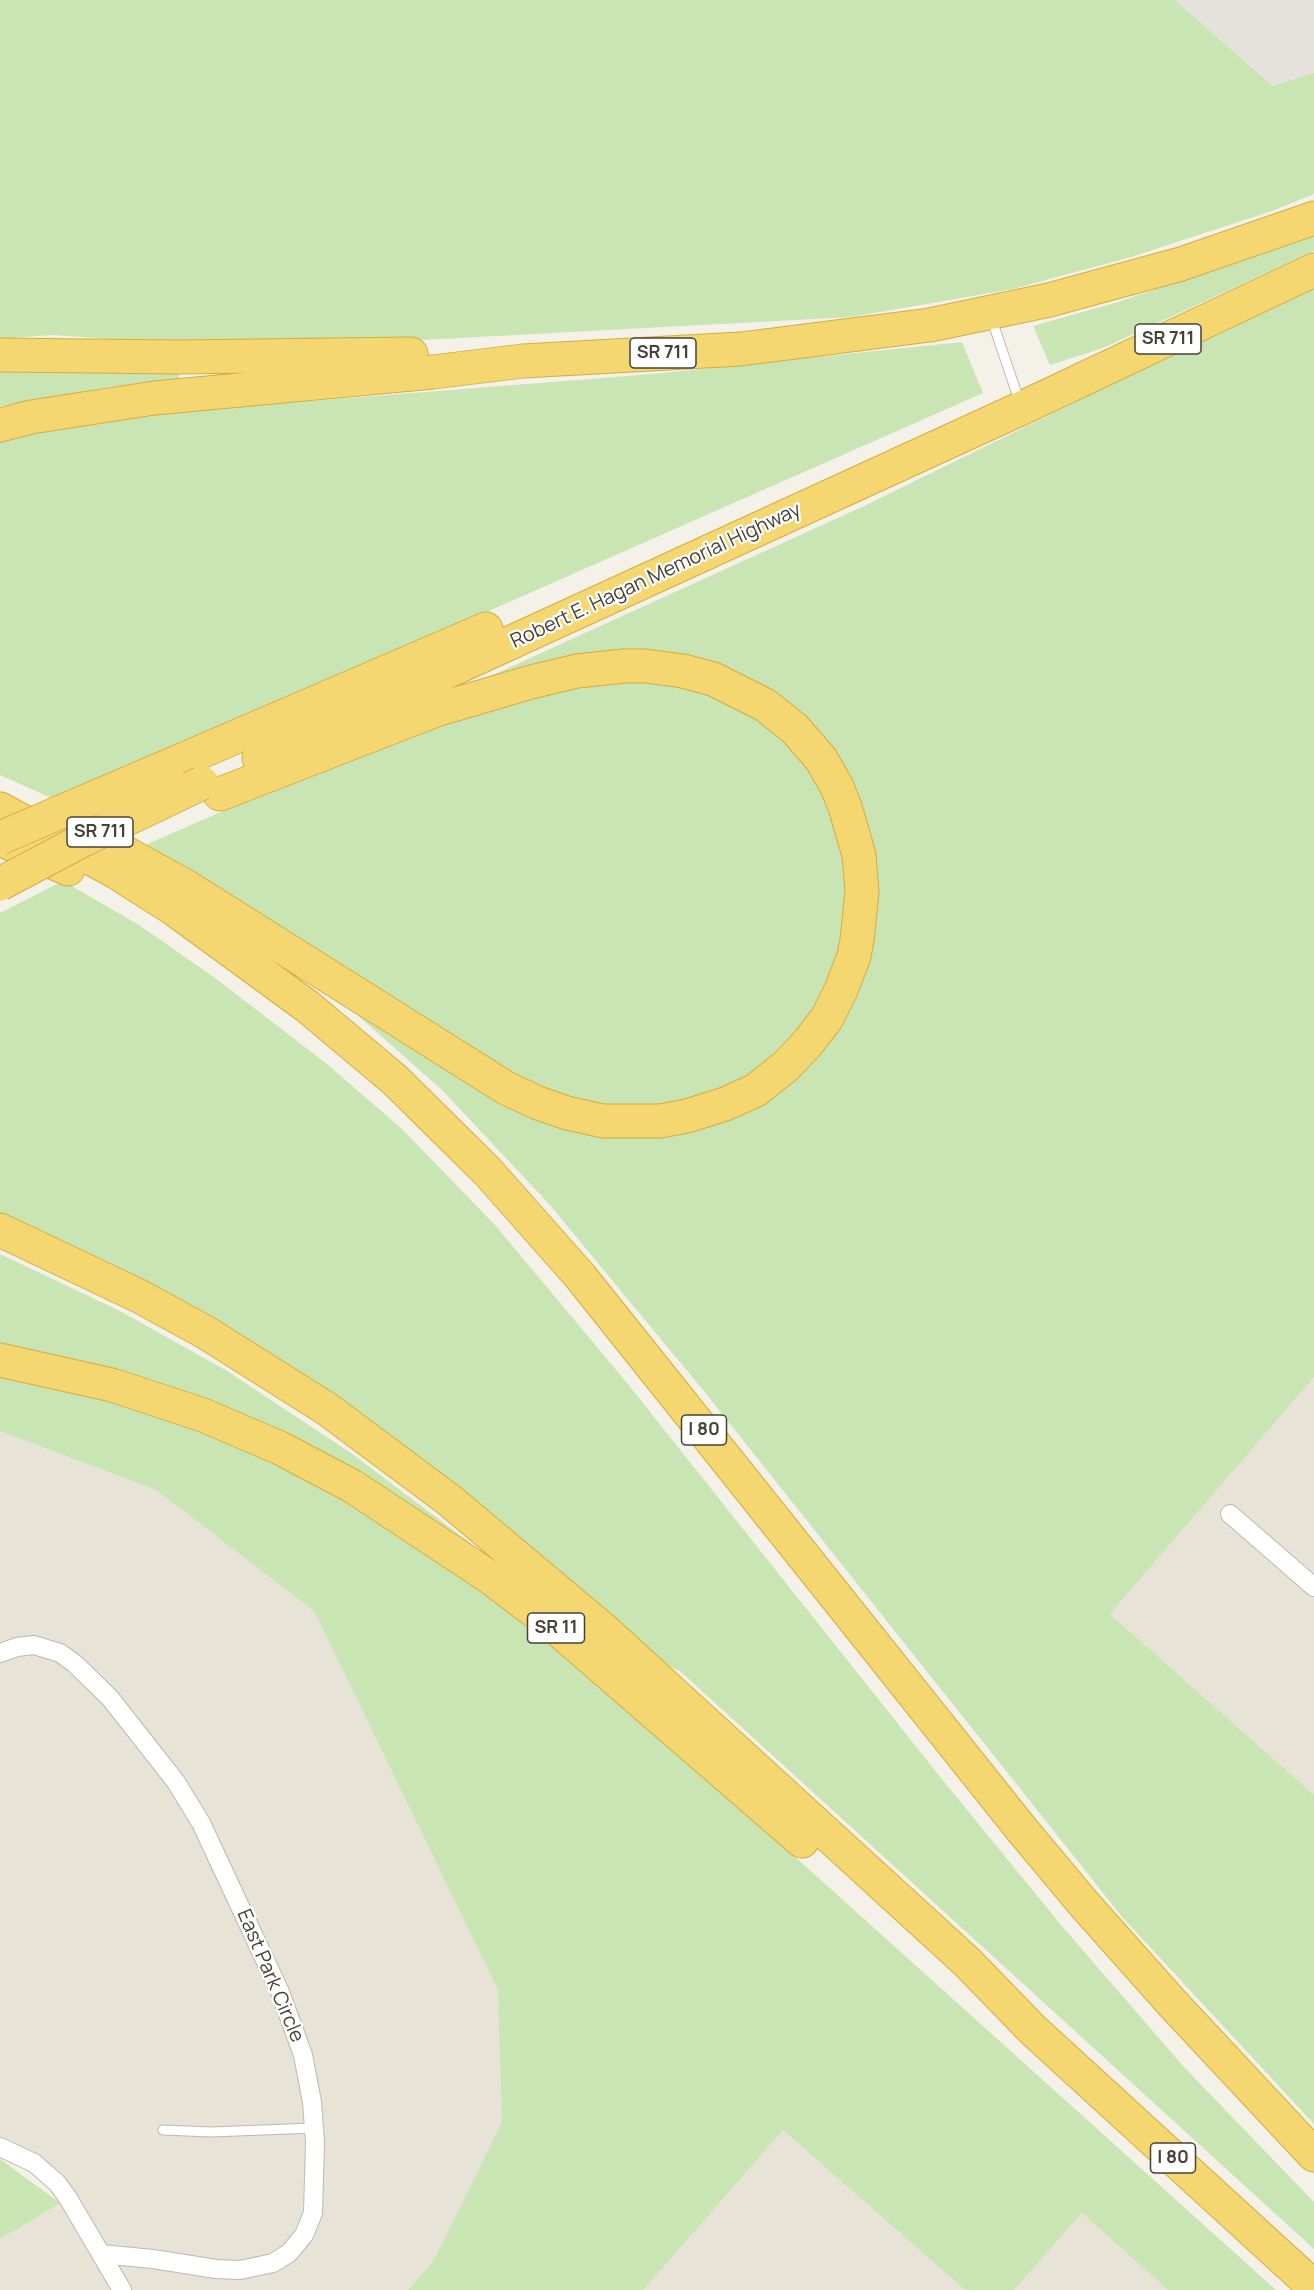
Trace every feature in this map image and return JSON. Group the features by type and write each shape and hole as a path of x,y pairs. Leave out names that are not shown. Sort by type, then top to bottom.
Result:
{"highway":[{"name":"SR 711","path":"0,425 31,417 154,398 434,372 523,361 741,349 930,325 1049,300 1181,264 1314,218"},
{"name":"Robert E. Hagan Memorial Highway","path":"0,884 84,840 211,789 1314,270"},
{"path":"0,355 179,357 484,354 523,361"},
{"path":"0,838 692,541 800,510"},
{"path":"0,789 124,852 187,888 506,1088 567,1113 603,1121 660,1121 687,1116 725,1104 756,1090 786,1066 827,1018 854,956 862,892 858,855 837,788 821,759 795,729 765,705 720,682 683,671 646,666 624,666 577,671 531,682 436,710 211,789"},
{"name":"I 80","path":"0,809 116,872 174,909 308,1007 395,1080 488,1172 587,1285 1061,1877 1173,2004 1314,2155"},
{"path":"0,838 73,871 164,922 233,969 300,1019 334,1048 386,1094 456,1162 509,1219 597,1322 994,1820 1110,1959 1265,2129 1314,2179"},
{"name":"I 80","path":"0,1230 140,1296 205,1332 327,1409 449,1500 605,1631 967,1962 1033,2030 1314,2287"},
{"name":"SR 11","path":"0,1360 112,1384 203,1415 280,1448 352,1486 393,1512 491,1578 553,1625 955,1973 1033,2030"}],"street":[{"path":"1230,1514 1314,1587"},
{"name":"East Park Circle","path":"0,1653 17,1647 34,1646 60,1653 75,1663 110,1698 177,1782 201,1823 290,2016 303,2055 312,2102 314,2196 309,2227 289,2253 273,2263 240,2270 102,2254"},
{"path":"0,2147 34,2163 57,2183 122,2290"}],"lane":[{"path":"990,313 1022,408"},
{"path":"163,2130 211,2132 314,2128"}],"shaded area":[{"path":"1175,0 1314,0 1314,73 1274,86"},
{"path":"1314,1377 1314,1795 1110,1614"},
{"path":"0,1431 156,1490 314,1611 498,1990 503,2121 434,2260 408,2290 0,2290 0,2239 68,2198 0,2147"},
{"path":"783,2130 965,2290 642,2290"},
{"path":"1082,2213 1168,2290 1014,2290"}],"green space":[{"path":"0,0 1175,0 1273,86 1314,73 1314,194 1272,211 1131,257 1013,289 851,317 422,340 172,343 52,335 0,339"},
{"path":"1314,235 1314,251 1103,348 1050,365 1033,326 1118,302"},
{"path":"1314,285 1314,1377 1110,1614 1314,1795 1314,2124 1123,1918 703,1390 549,1204 442,1090 337,997 617,1136 820,1045 866,831 733,677 484,679 864,506"},
{"path":"962,342 983,393 58,801 0,775 0,441 65,427 185,411 653,374"},
{"path":"179,364 179,378 108,387 0,406 0,365"},
{"path":"608,679 685,684 727,699 762,720 793,748 811,769 836,814 847,856 846,942 820,1006 784,1048 750,1078 691,1104 629,1111 569,1102 518,1080 143,846 317,770 492,708"},
{"path":"63,881 139,925 215,978 327,1064 402,1129 495,1225 627,1383 1061,1925 1183,2066 1314,2202 1314,2249 680,1671 660,1663 257,1347 88,1253 0,1217 0,913"},
{"path":"0,1254 120,1311 227,1371 351,1453 469,1542 464,1548 410,1510 0,1349"},
{"path":"0,1373 127,1401 252,1452 382,1520 529,1621 632,1710 1276,2290 1168,2290 1082,2213 1014,2290 965,2290 783,2130 643,2290 408,2290 434,2260 502,2122 498,1990 314,1611 156,1490 0,1431"},
{"path":"0,2159 60,2203 0,2239"}]}
